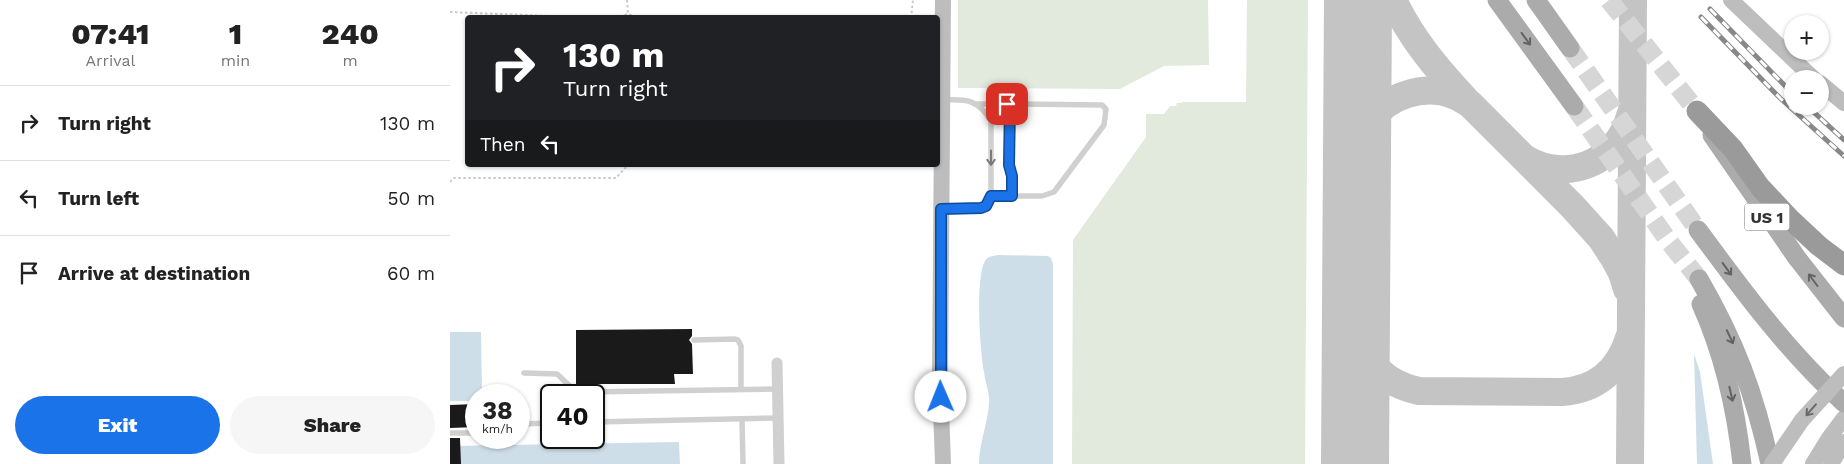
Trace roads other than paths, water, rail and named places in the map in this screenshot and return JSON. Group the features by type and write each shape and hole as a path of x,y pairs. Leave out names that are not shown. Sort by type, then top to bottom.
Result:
{"highway":[{"path":"1697,111 1733,149 1760,187 1790,220 1844,265"}],"main road":[{"path":"1497,0 1574,106"},
{"path":"1536,0 1570,48"},
{"name":"US 1","path":"1697,111 1724,156 1797,258 1844,318"},
{"path":"1698,230 1775,332 1798,358 1844,402"},
{"path":"1742,464 1734,408 1726,371 1695,281 1722,319 1740,359 1755,401 1771,464"}],"street":[{"path":"931,0 931,15"},
{"path":"940,65 942,0"},
{"path":"1731,0 1805,70"},
{"path":"1829,90 1844,103"},
{"path":"940,154 940,381"},
{"path":"930,167 934,293 943,464"},
{"path":"777,363 780,464"},
{"path":"1771,464 1802,420 1844,374"},
{"path":"1813,464 1844,418"},
{"path":"1831,464 1844,443"}],"lane":[{"path":"940,98 967,100 986,112 991,121 991,196 986,206 981,208 941,209"},
{"path":"975,104 1102,106 1106,110 1104,125 1054,192 1042,196 991,196"},
{"path":"1007,104 1012,196"},
{"path":"694,340 738,340 741,346 742,389"},
{"path":"524,373 557,374 572,388 585,392 777,389"},
{"path":"605,422 778,418"},
{"path":"742,419 743,464"},
{"path":"450,433 465,433"}],"tunnel":[{"path":"1609,0 1697,111"},
{"path":"1570,48 1698,230"},
{"path":"1574,106 1670,243 1699,279"}],"railway":[{"path":"1710,9 1784,85"},
{"path":"1701,17 1780,98 1844,156"},
{"path":"1817,115 1844,140"}]}
